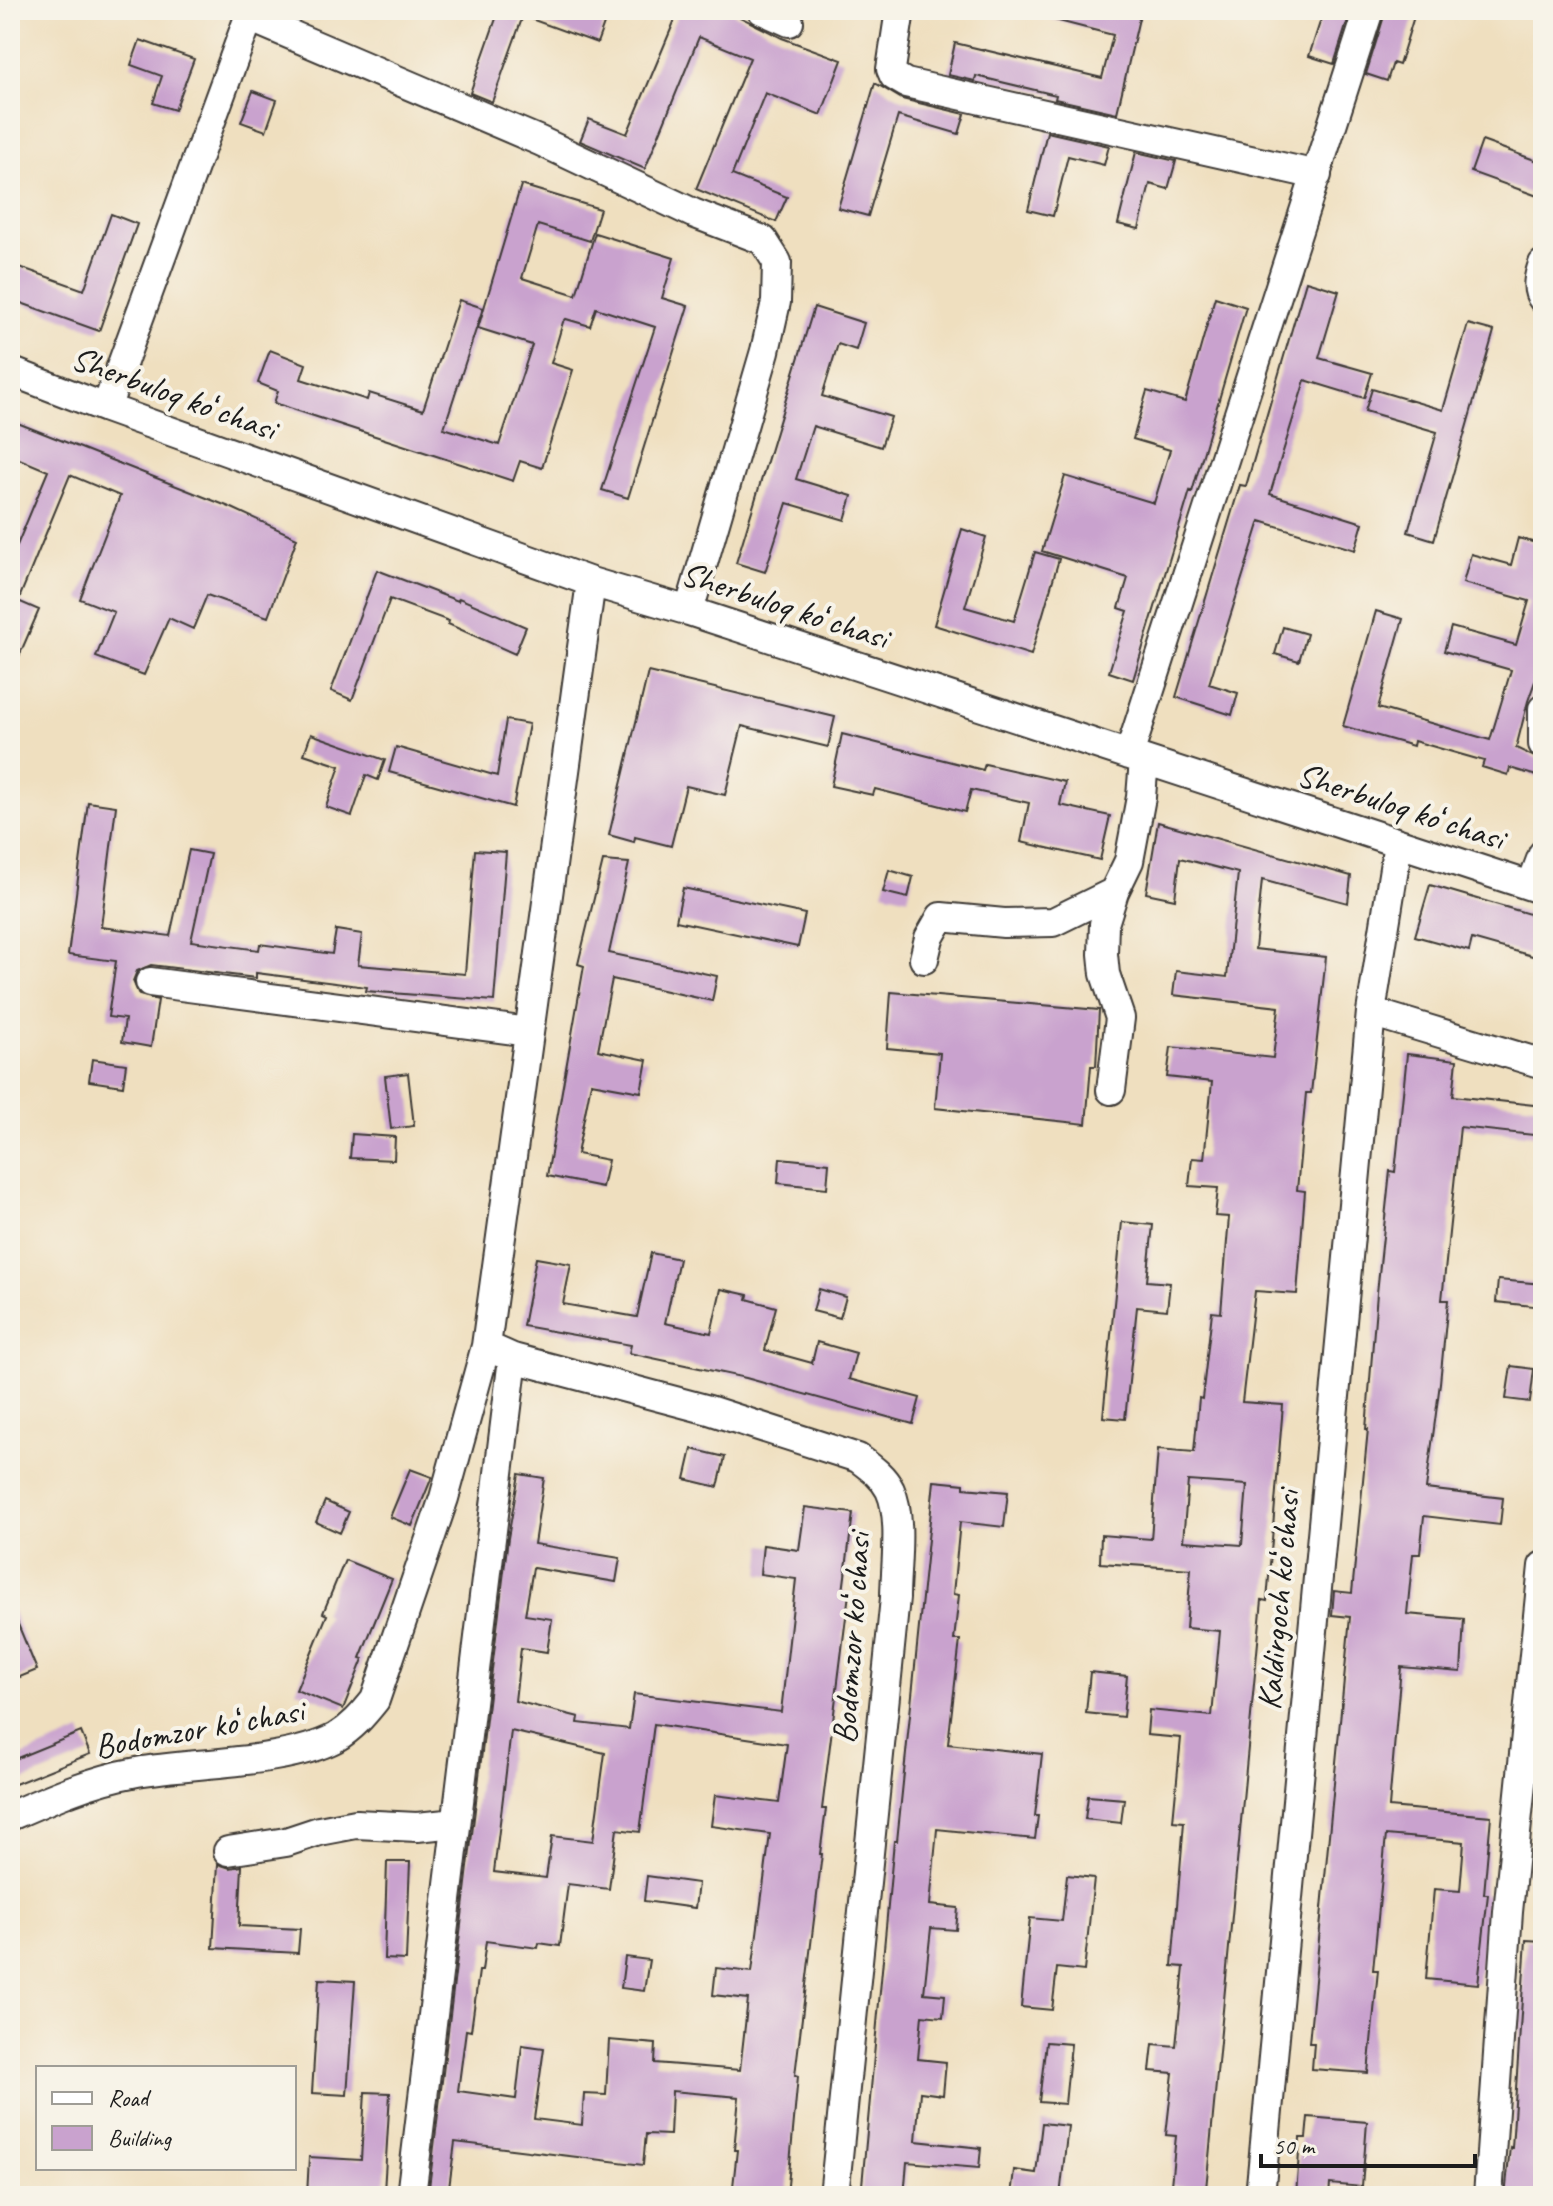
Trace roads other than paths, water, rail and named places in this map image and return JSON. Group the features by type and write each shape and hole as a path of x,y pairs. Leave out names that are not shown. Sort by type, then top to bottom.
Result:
{"street":[{"path":"762,10 789,22"},
{"path":"900,10 891,69 894,76 906,83 1317,175"},
{"path":"1111,1090 1120,1018 1105,974 1104,924 1114,892 1129,861 1141,797 1137,758 1369,10"},
{"path":"106,408 247,14 540,141 693,213 763,240 777,262 776,302 765,351 689,611"},
{"path":"1543,264 1538,279 1543,299"},
{"name":"Sherbuloq koʻchasi","path":"10,371 591,582 689,611 1537,888"},
{"path":"486,1346 591,582"},
{"path":"1543,709 1543,744"},
{"name":"Kaldirgoch koʻchasi","path":"1260,2196 1371,1012 1398,843"},
{"path":"1537,888 1543,854"},
{"path":"924,959 929,938 941,917 1004,923 1053,922 1114,892"},
{"path":"150,982 529,1032"},
{"path":"1371,1012 1543,1064"},
{"name":"Bodomzor koʻchasi","path":"10,1816 62,1793 105,1779 137,1772 277,1755 334,1738 357,1723 375,1700 385,1672 444,1498 486,1346 513,1358 709,1410 858,1458 877,1473 889,1489 896,1513 895,1598 834,2196"},
{"path":"411,2196 513,1358"},
{"path":"1488,2196 1508,1912 1543,1566"},
{"path":"228,1851 286,1842 319,1831 356,1824 417,1827 456,1823"}]}
